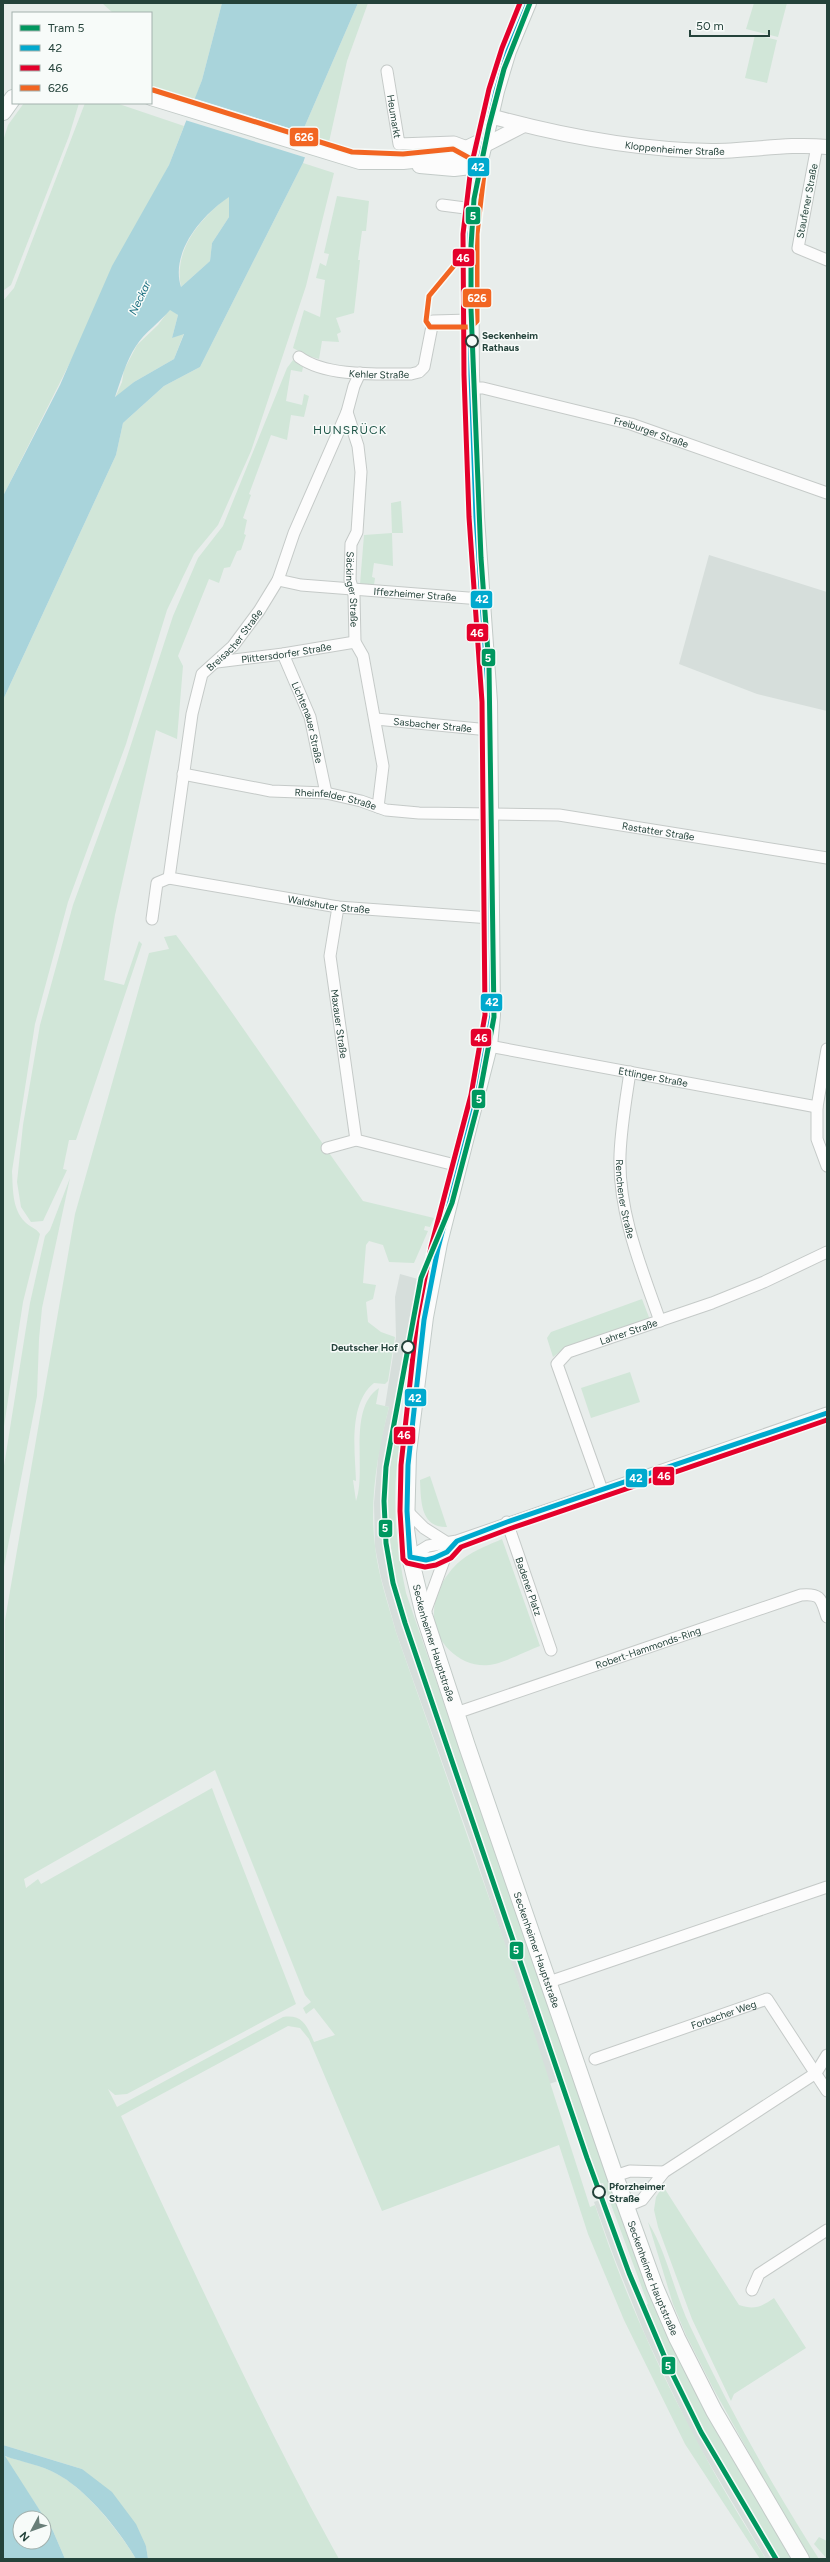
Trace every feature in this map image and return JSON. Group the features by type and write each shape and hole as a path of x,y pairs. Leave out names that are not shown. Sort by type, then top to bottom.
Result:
{"main road":[{"name":"Seckenheimer Hauptstraße","path":"528,3 508,51 490,116 479,145 477,177 470,234 471,388 489,730 492,1016 489,1046 439,1243 422,1338 411,1419 406,1510 410,1558 424,1615 456,1713 614,2176 655,2287 677,2338 714,2411 801,2559"},
{"path":"152,97 351,159 453,162 477,177"},
{"path":"3,112 12,99"},
{"path":"453,162 479,145"},
{"path":"453,162 477,177"}],"street":[{"name":"Heumarkt","path":"387,71 399,144 442,141 479,145"},
{"name":"Kloppenheimer Straße","path":"490,116 524,125 660,149 713,151 792,146 822,147"},
{"path":"479,145 524,125"},
{"path":"442,141 449,148 453,162"},
{"name":"Staufener Straße","path":"822,147 798,248 827,260"},
{"path":"442,205 472,209"},
{"name":"Kehler Straße","path":"299,357 309,365 360,373 411,374 419,372 424,367 428,356 433,321 470,320"},
{"path":"347,412 354,386 360,373"},
{"name":"Freiburger Straße","path":"471,388 483,388 631,424 827,493"},
{"name":"Breisacher Straße","path":"169,878 192,714 202,674 233,646 259,611 278,580 294,534 347,412"},
{"name":"Säckinger Straße","path":"347,412 358,446 361,472 357,532 351,544 350,580 352,588 355,642 363,656 376,719 383,766 378,807"},
{"name":"Iffezheimer Straße","path":"278,580 301,585 481,598"},
{"name":"Plittersdorfer Straße","path":"217,662 284,654 355,642"},
{"name":"Lichtenauer Straße","path":"284,654 310,717 326,793"},
{"name":"Sasbacher Straße","path":"376,719 489,730"},
{"name":"Rheinfelder Straße","path":"183,774 271,791 326,793 386,810 419,813 490,813"},
{"name":"Rastatter Straße","path":"490,813 559,815 827,858"},
{"path":"152,919 157,883 169,878"},
{"name":"Waldshuter Straße","path":"169,878 338,907 490,918"},
{"name":"Maxauer Straße","path":"338,907 330,956 356,1140"},
{"name":"Ettlinger Straße","path":"489,1046 817,1108"},
{"path":"827,1049 817,1108 817,1139 827,1166"},
{"name":"Renchener Straße","path":"630,1072 620,1155 621,1185 630,1235 660,1321"},
{"path":"327,1148 356,1140 459,1166"},
{"name":"Lahrer Straße","path":"602,1490 557,1364 568,1352 660,1321 764,1282 827,1252"},
{"path":"410,1558 426,1560 458,1541 507,1522 827,1413"},
{"path":"406,1510 446,1547"},
{"name":"Badener Platz","path":"507,1522 551,1650"},
{"path":"424,1615 446,1547"},
{"name":"Robert-Hammonds-Ring","path":"456,1713 801,1595 813,1594 820,1598 827,1617"},
{"path":"549,1982 827,1887"},
{"name":"Forbacher Weg","path":"595,2059 767,1999 816,2073"},
{"path":"625,2207 642,2200 664,2172 816,2073 827,2056"},
{"path":"816,2073 827,2091"},
{"path":"614,2176 630,2171 664,2172"},
{"path":"752,2290 759,2274 827,2230"}],"shaded area":[{"path":"709,555 827,592 827,711 757,694 679,664"},
{"path":"400,1274 425,1281 395,1439 389,1540 394,1572 414,1643 478,1834 564,2079 549,2084 525,2005 472,1846 396,1632 381,1578 375,1547 374,1503 379,1447 389,1407 385,1406 396,1337 395,1297"},
{"path":"599,2200 640,2307 645,2305 663,2350 704,2432 779,2559 766,2559 693,2436 645,2335 594,2202"}],"green space":[{"path":"102,3 222,3 202,80 194,102 152,88 152,12 112,12"},
{"path":"358,3 368,3 347,61 329,142 312,137 304,128"},
{"path":"754,3 787,3 778,37 746,29"},
{"path":"755,35 777,40 767,83 745,78"},
{"path":"23,104 79,104 69,136 11,285 4,290 3,141 8,125"},
{"path":"85,104 119,104 184,126 169,165 3,496 3,301 14,288"},
{"path":"303,163 334,173 306,286 251,451 218,525 194,554 167,610 126,744 68,902 35,1024 12,1171 15,1205 25,1222 37,1230 40,1234 23,1302 3,1433 3,700 116,455 123,423 164,386 200,367"},
{"path":"229,196 229,217 212,243 210,261 181,287 181,260 185,247 199,224"},
{"path":"337,196 369,201 366,231 362,231 354,313 336,318 341,332 337,334 339,342 322,341 319,359 308,356 293,348 304,310 320,317 325,280 316,278 320,263 326,266 329,254 324,253"},
{"path":"170,309 178,315 172,338 184,333 174,359 134,382 115,398 122,382 124,370 137,345 158,325"},
{"path":"293,360 303,367 302,372 291,370 286,401 302,405 304,394 309,396 304,417 291,415 287,440 271,435 249,494 251,495 243,518 247,520 244,534 246,535 241,550 237,551 230,567 224,568 219,583 209,579 178,656 183,666 177,739 156,730 115,915 104,980 124,985 139,941 142,944 76,1140 69,1140 63,1169 67,1170 43,1221 31,1222 21,1207 17,1182 23,1125 40,1025 73,905 125,763 173,616 198,558 223,526 287,368"},
{"path":"401,501 403,533 392,533 391,503"},
{"path":"392,533 393,566 374,563 372,577 375,578 374,585 360,584 364,535"},
{"path":"176,935 224,1001 363,1201 434,1218 430,1227 425,1226 424,1230 428,1231 414,1263 389,1262 383,1245 369,1241 366,1245 363,1283 376,1285 373,1299 366,1302 368,1322 381,1332 395,1337 388,1381 385,1384 374,1383 366,1392 360,1403 357,1415 354,1442 356,1481 353,1480 356,1501 359,1488 360,1441 363,1410 369,1398 379,1388 376,1404 389,1407 378,1458 374,1493 373,1529 378,1568 396,1632 509,1955 590,2207 595,2205 611,2251 648,2343 692,2432 740,2518 766,2559 760,2559 685,2444 624,2320 588,2234 559,2145 382,2211 309,2039 300,2028 288,2026 121,2116 253,2395 339,2559 148,2559 146,2546 82,2469 3,2445 5,1620 75,1214 149,953 169,949 164,937","holes":["215,1770 305,1995 311,2002 303,2008 306,2014 314,2008 335,2035 314,2042 306,2026 300,2019 295,2017 283,2017 117,2107 108,2089 115,2095 127,2094 296,2004 212,1788 41,1884 38,1879 26,1888 24,1879"]},
{"path":"70,1178 42,1308 39,1339 37,1396 3,1572 3,1472 30,1303 45,1236 50,1230"},
{"path":"642,1299 650,1320 561,1351 553,1357 547,1338 551,1332"},
{"path":"630,1372 640,1402 591,1418 581,1388"},
{"path":"397,1433 402,1435 396,1475 395,1514 399,1553 406,1593 626,2232 643,2275 681,2359 702,2400 770,2520 794,2559 779,2559 706,2435 659,2338 645,2305 648,2304 603,2183 599,2184 414,1643 394,1573 386,1506 393,1446"},
{"path":"430,1476 447,1527 438,1526 432,1523 427,1518 424,1511 420,1480"},
{"path":"502,1539 540,1646 494,1664 478,1665 458,1657 443,1642 435,1623 435,1602 443,1581 454,1566 473,1552"},
{"path":"663,2186 739,2305 757,2307 774,2298 806,2348 734,2394 731,2401 692,2319 658,2227 654,2210 656,2197"},
{"path":"648,2222 660,2246 684,2313 719,2386 767,2474 819,2559 808,2559 713,2388 686,2335 673,2304"},
{"path":"4,2456 44,2468 68,2481 90,2500 101,2512 121,2536 136,2559 65,2559 52,2529 52,2510 39,2510"},
{"path":"819,2537 827,2541 827,2559 814,2544"}],"water":[{"name":"Neckar","path":"222,3 358,3 304,128 312,137 303,163 200,367 164,386 123,423 116,455 3,700 3,496 60,385 112,266 169,165 202,80","holes":["229,197 229,217 212,243 210,261 181,287 179,274 180,261 184,248 199,224","170,310 178,315 172,338 184,334 174,359 134,382 115,397 132,352 143,337"]},
{"path":"3,2445 82,2469 112,2492 136,2524 146,2546 148,2559 136,2559 121,2536 91,2500 68,2481 45,2468 5,2456 40,2510 12,2510 12,2550 52,2550 52,2529 65,2559 3,2559"}],"pier":[{"path":"193,98 314,136 307,158 185,120"}],"tram line":[{"name":"5","path":"530,3 504,69 489,126 474,199 471,246 471,309 481,558 489,667 494,1017 477,1108 452,1203 421,1278 386,1467 384,1501 386,1543 393,1583 405,1623 587,2158 629,2273 668,2365 701,2432 776,2559"}],"transit line":[{"name":"46","path":"520,3 502,48 489,89 471,167 463,234 464,375 469,517 482,702 485,1015 471,1095 431,1247 417,1319 401,1465 400,1511 403,1559 407,1563 425,1567 436,1565 451,1558 461,1547 509,1529 827,1420"},
{"name":"42","path":"528,3 508,51 496,91 478,169 470,234 471,375 476,517 489,702 492,1015 477,1097 438,1248 424,1320 408,1465 407,1511 410,1557 426,1560 434,1558 447,1552 457,1541 507,1522 827,1413"},
{"name":"626","path":"153,90 352,152 403,154 453,149 473,160 484,174 477,234 477,321 471,327 430,327 426,321 429,296 463,255"}],"place":[{"name":"Seckenheim Rathaus","path":"472,341"},
{"name":"Deutscher Hof","path":"408,1347"},
{"name":"Pforzheimer Straße","path":"599,2192"}],"district":[{"name":"HUNSRÜCK","path":"350,430"}]}
